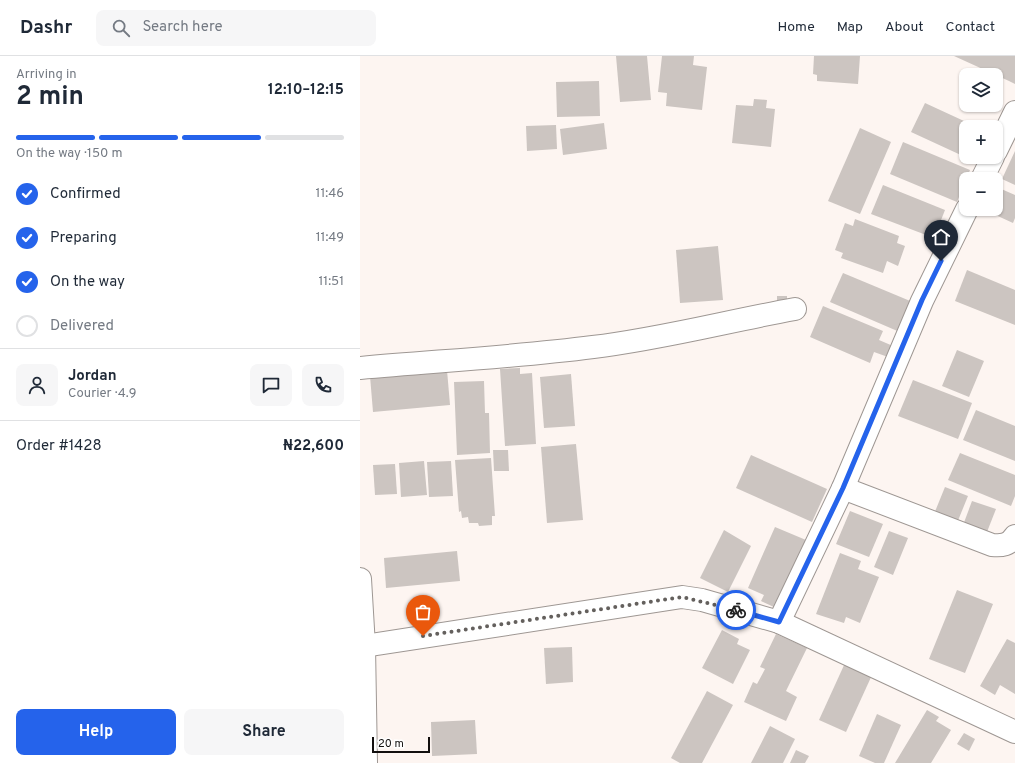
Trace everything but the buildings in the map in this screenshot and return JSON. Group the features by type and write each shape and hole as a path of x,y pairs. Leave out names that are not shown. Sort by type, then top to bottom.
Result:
{"street":[{"path":"1003,137 1015,112"},
{"path":"779,622 843,488 922,300 964,216"},
{"path":"360,368 593,347 657,337 741,318 795,309"},
{"path":"843,488 992,545 1002,546 1012,542 1015,536"},
{"path":"360,579 366,763"},
{"path":"362,635 682,597 702,600 779,622 1015,732"}],"way so far":[{"path":"423,636 682,597 702,600 736,610"}],"route":[{"path":"736,610 779,622 843,488 922,300 941,261"}]}
